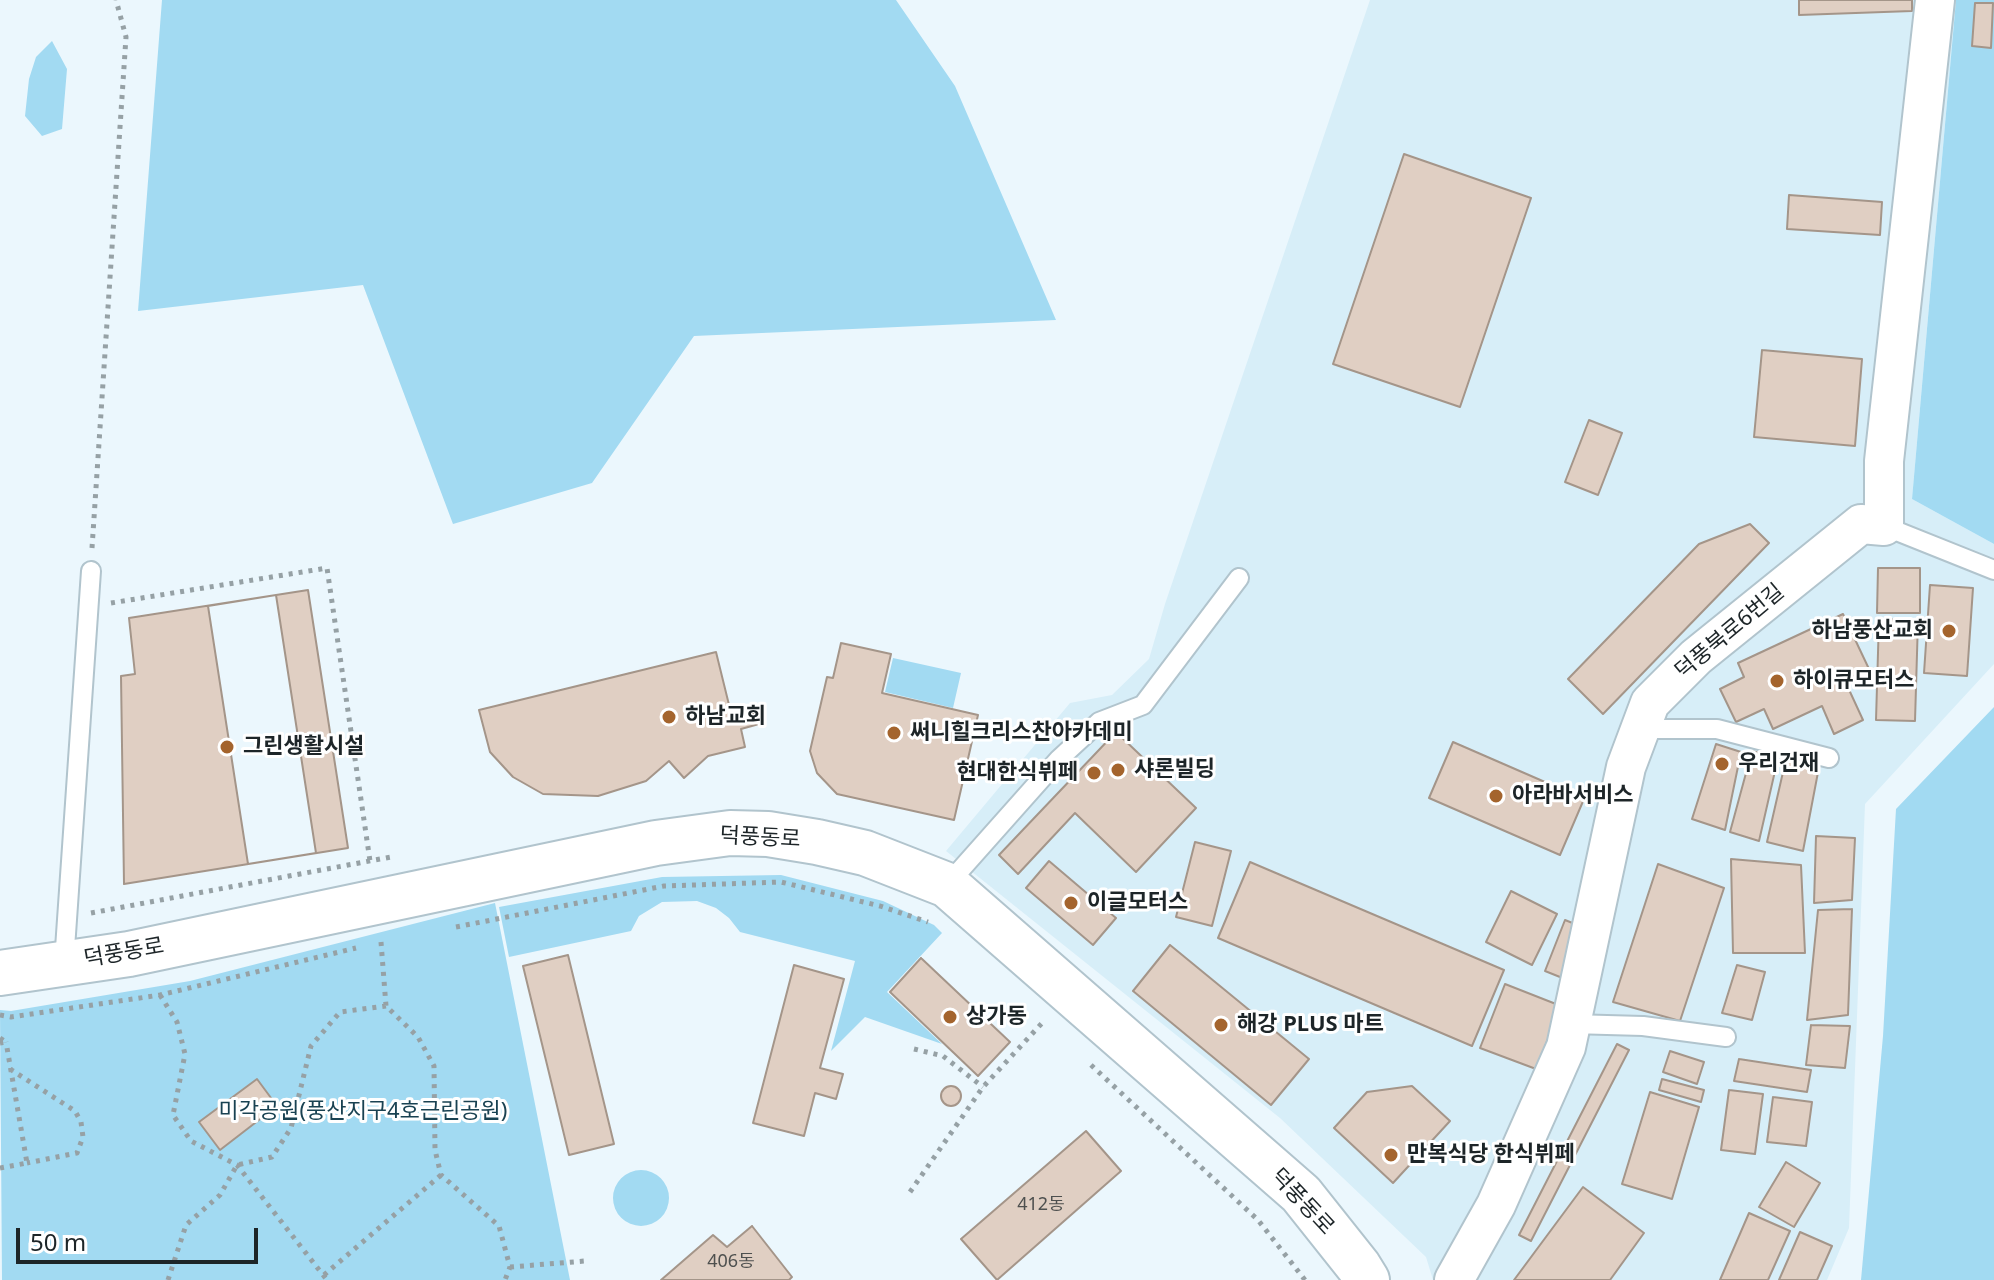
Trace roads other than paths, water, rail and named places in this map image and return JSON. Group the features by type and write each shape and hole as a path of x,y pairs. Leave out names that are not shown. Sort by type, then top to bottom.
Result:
{"street":[{"path":"1884,526 1884,461 1935,0"},
{"name":"덕풍북로6번길","path":"1454,1280 1484,1229 1566,1047 1626,767 1650,703 1696,657 1861,524 1884,526"},
{"name":"덕풍동로","path":"0,973 159,948 643,846 730,833 768,834 841,848 904,867 943,905 1301,1194 1367,1280"}],"lane":[{"path":"1884,526 1994,570"},
{"path":"64,963 91,571"},
{"path":"943,905 1059,759 1099,722 1143,705 1239,578"},
{"path":"1641,729 1717,729 1829,758"},
{"path":"1571,1024 1643,1026 1726,1037"}],"place":[{"name":"하남풍산교회","path":"1949,631"},
{"name":"하이큐모터스","path":"1777,681"},
{"name":"하남교회","path":"669,717"},
{"name":"써니힐크리스찬아카데미","path":"894,733"},
{"name":"그린생활시설","path":"227,747"},
{"name":"우리건재","path":"1722,764"},
{"name":"샤론빌딩","path":"1118,770"},
{"name":"현대한식뷔페","path":"1094,773"},
{"name":"아라바서비스","path":"1496,796"},
{"name":"이글모터스","path":"1071,903"},
{"name":"상가동","path":"950,1017"},
{"name":"해강 PLUS 마트","path":"1221,1025"},
{"name":"만복식당 한식뷔페","path":"1391,1155"}],"park label":[{"name":"미각공원(풍산지구4호근린공원)","path":"363,1112"}]}
